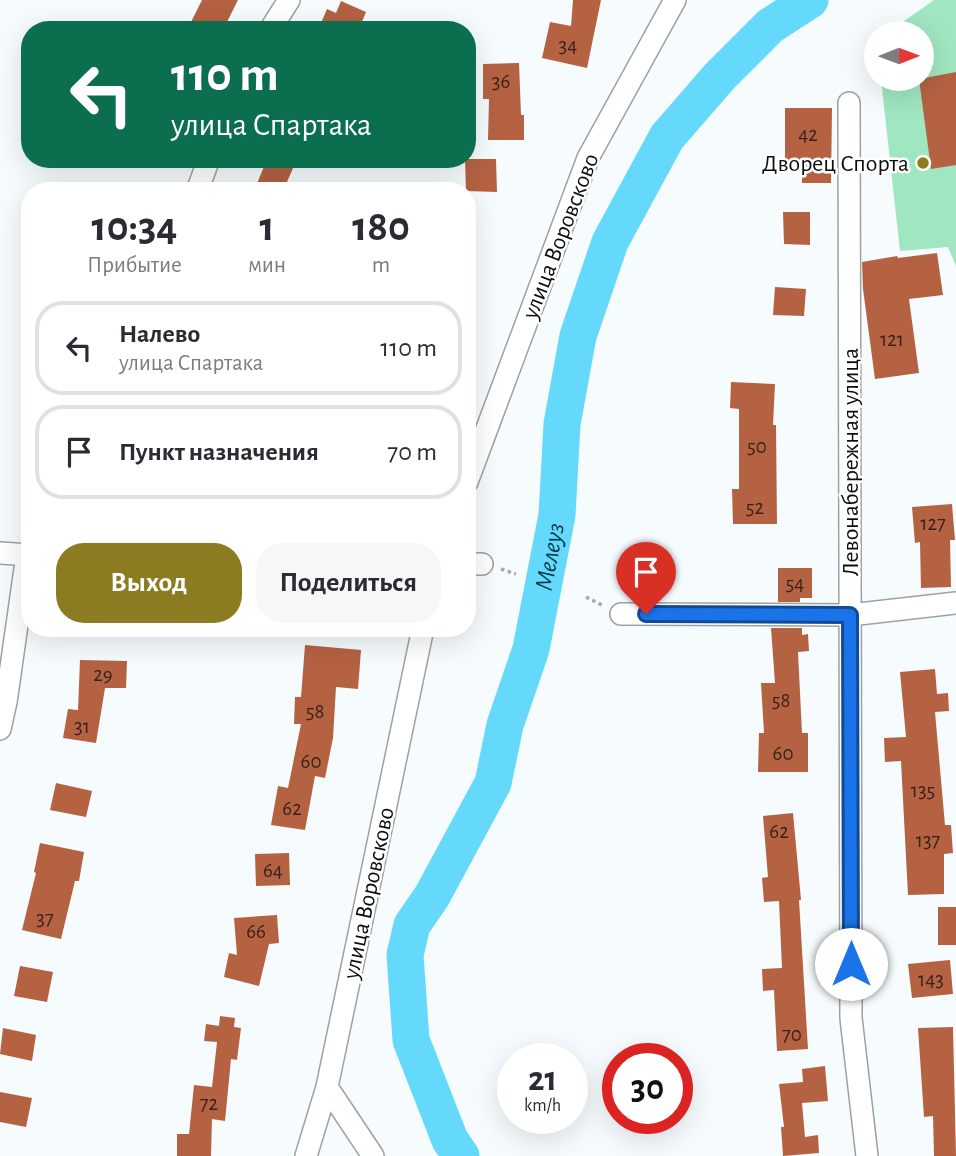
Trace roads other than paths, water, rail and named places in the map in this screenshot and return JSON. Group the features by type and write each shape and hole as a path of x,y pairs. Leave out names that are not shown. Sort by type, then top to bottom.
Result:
{"street":[{"path":"276,21 289,0"},
{"name":"улица Воровсково","path":"476,458 588,158 675,0"},
{"name":"Левонабережная улица","path":"849,103 851,1018 867,1156"},
{"path":"0,553 21,554"},
{"path":"0,729 21,602"},
{"path":"621,614 850,615 956,603"},
{"name":"улица Воровсково","path":"306,1156 327,1087 421,637"},
{"path":"327,1087 373,1156"}],"waterway":[{"name":"Мелеуз","path":"461,1156 450,1140 411,1040 405,955 412,925 432,896 493,783 505,725 531,649 557,515 562,424 578,336 610,242 667,137 720,76 770,26 810,0"}],"place":[{"name":"Дворец Спорта","path":"923,163"}]}
